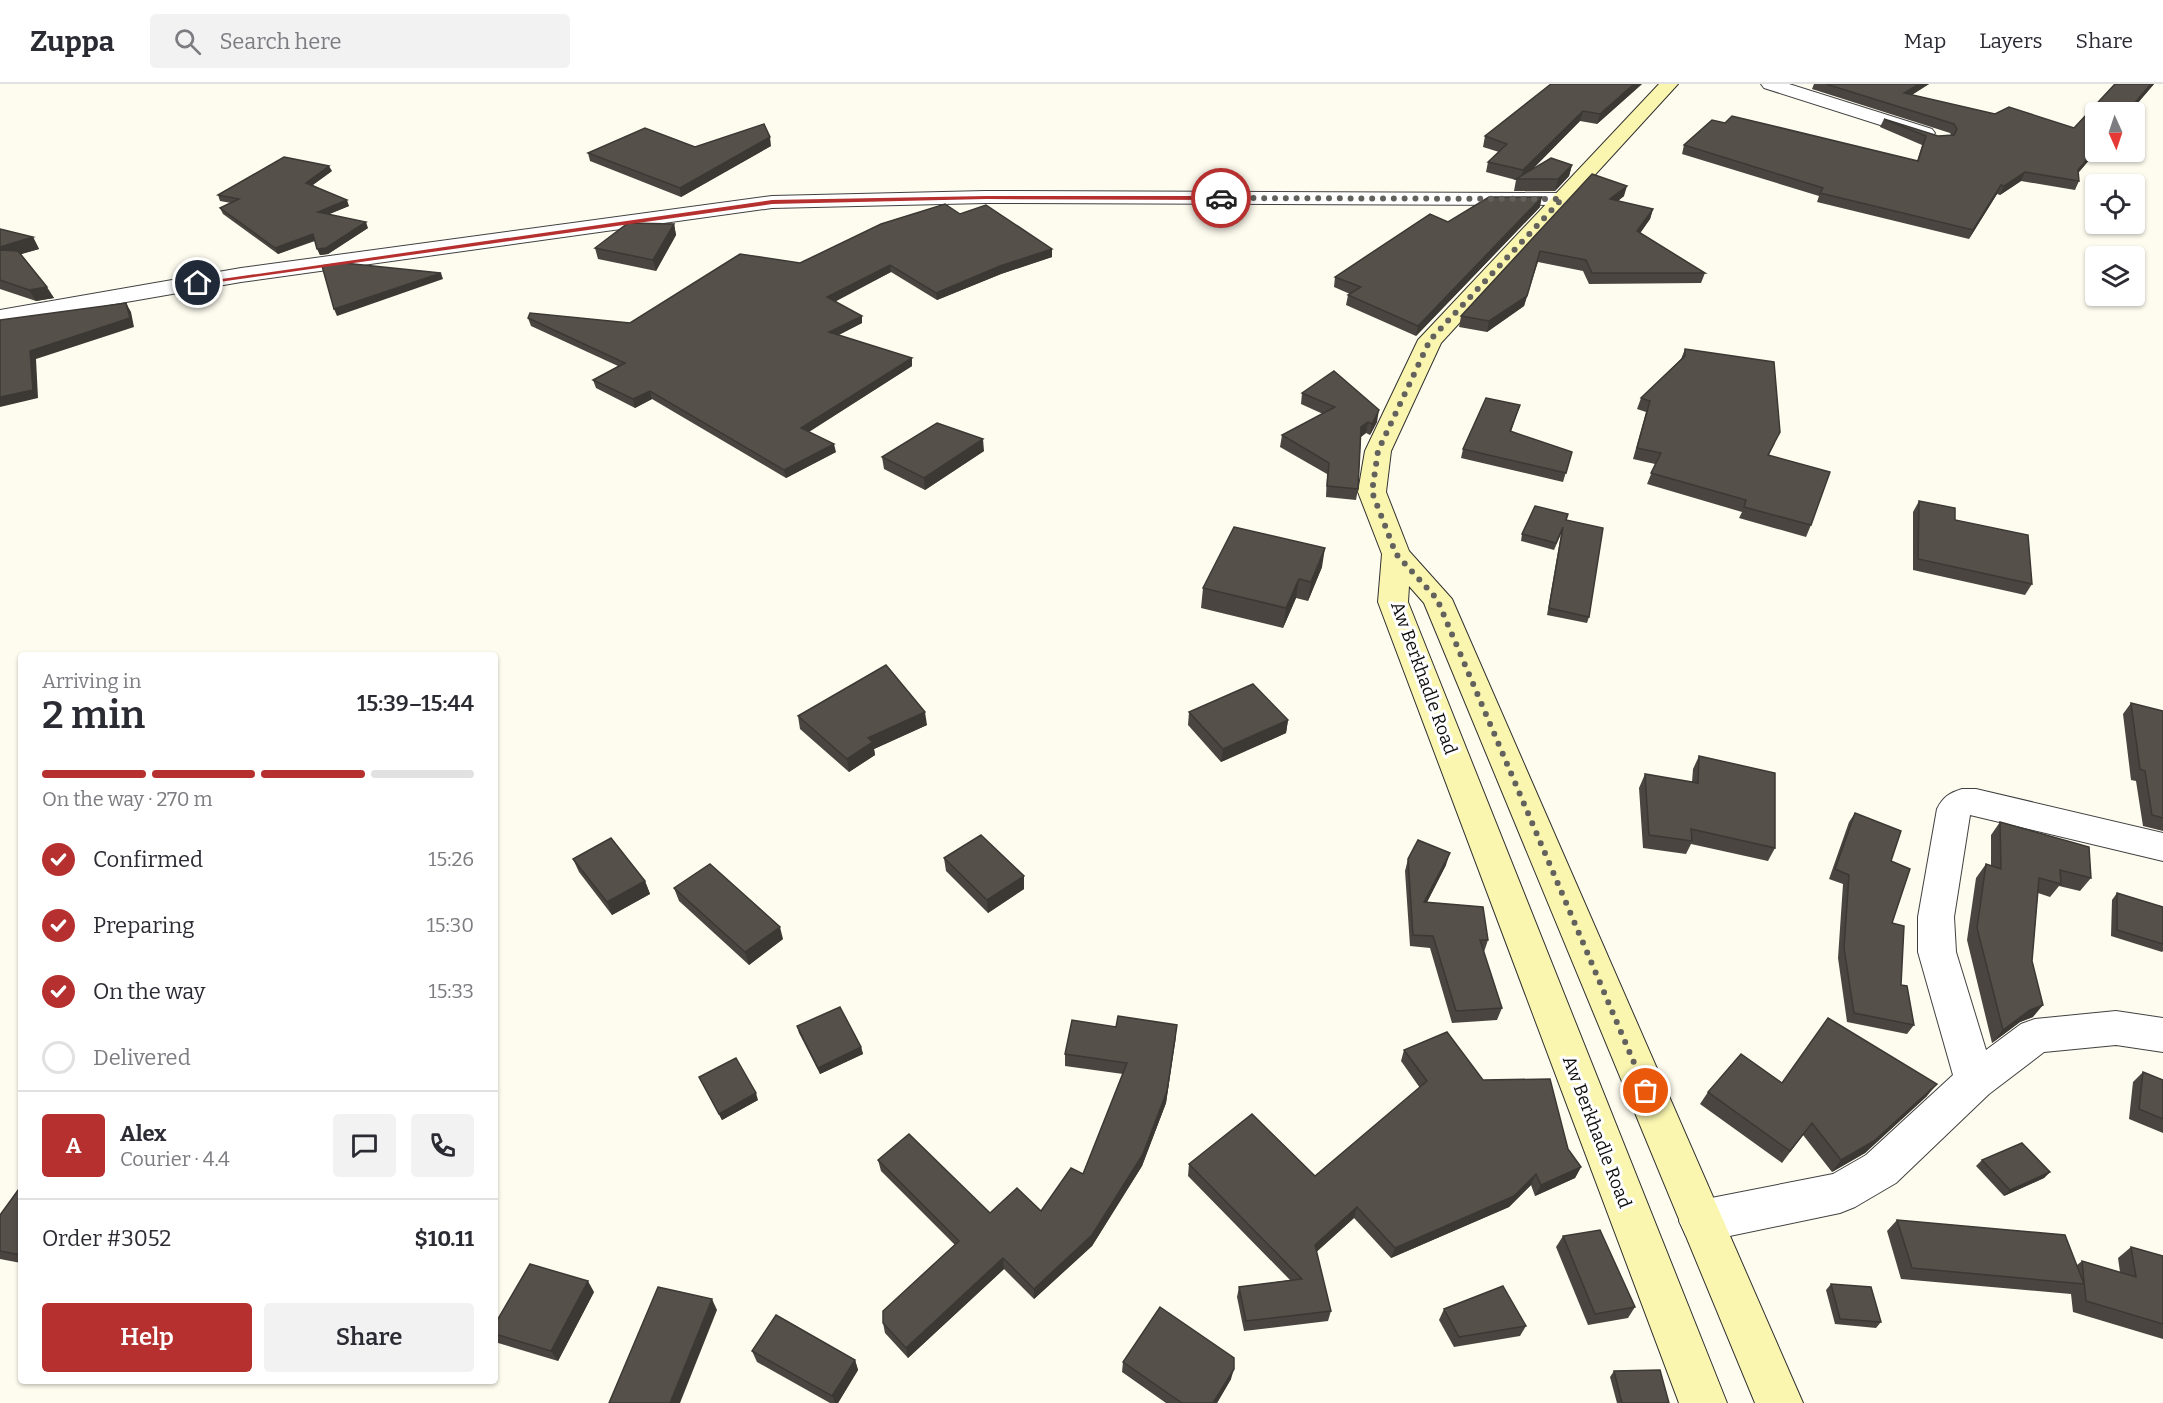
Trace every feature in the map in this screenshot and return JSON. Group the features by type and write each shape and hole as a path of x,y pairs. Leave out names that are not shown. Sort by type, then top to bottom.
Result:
{"main road":[{"path":"1396,554 1372,492 1378,451 1430,340 1669,84"},
{"name":"Aw Berkhadle Road","path":"1396,554 1437,599 1779,1403"},
{"name":"Aw Berkhadle Road","path":"1396,554 1393,602 1703,1403"}],"street":[{"path":"1770,84 1941,138"},
{"path":"0,317 241,275 772,202 986,197 1562,199"},
{"path":"1975,1081 1937,952 1936,916 1954,809 1962,802 1976,802 2163,847"},
{"path":"1701,1221 1840,1193 1881,1169 1975,1081 2035,1035 2116,1028 2163,1035"}],"building":[{"path":"1551,84 1634,84 1600,114 1583,111 1523,170 1488,162 1507,144 1485,136"},
{"path":"1826,84 1919,84 1904,93 1995,114 2009,107 2074,128 2085,116 2085,162 2078,170 2079,181 2025,172 2004,186 2001,185 1973,230 1820,193 1823,188 1684,145 1712,120 1725,123 1732,116 1918,161 1926,136 1884,119 1938,136 1954,135 1957,129 1954,124"},
{"path":"2115,84 2151,84 2136,102 2098,102"},
{"path":"764,124 770,137 680,188 588,153 645,128 695,147"},
{"path":"284,157 329,166 306,183 347,200 318,212 366,222 326,248 317,249 313,234 275,248 220,208 239,199 218,195"},
{"path":"1551,158 1572,165 1558,179 1516,179"},
{"path":"1592,174 1627,186 1610,199 1653,209 1637,231 1705,273 1592,273 1586,260 1540,251 1527,296 1489,321 1461,316"},
{"path":"1489,197 1542,197 1418,326 1348,295 1361,287 1335,277 1430,214 1448,222"},
{"path":"945,204 960,214 986,205 1052,249 1000,266 936,293 890,265 827,297 862,316 829,332 912,358 801,428 834,444 784,470 650,391 633,399 593,380 625,363 528,318 530,313 630,323 740,254 800,263 881,224"},
{"path":"628,223 674,224 653,260 595,248"},
{"path":"0,229 33,237 0,247"},
{"path":"0,250 18,251 47,287 29,290 0,280"},
{"path":"344,263 441,273 334,309 322,266"},
{"path":"126,303 130,318 30,351 33,390 0,397 0,320"},
{"path":"1685,349 1774,362 1780,432 1768,455 1830,472 1811,525 1744,507 1746,500 1651,473 1661,453 1637,448 1650,401 1641,398 1685,356"},
{"path":"1334,371 1379,410 1372,424 1368,422 1361,427 1358,489 1327,486 1329,463 1282,435 1335,407 1302,393"},
{"path":"1486,398 1520,405 1510,431 1572,452 1566,473 1463,449"},
{"path":"937,423 983,439 924,478 882,457"},
{"path":"1919,501 1955,508 1955,520 2028,535 2032,584 1918,559"},
{"path":"1535,506 1568,514 1566,520 1603,528 1589,617 1549,608 1563,527 1556,543 1522,534"},
{"path":"1234,527 1325,548 1311,582 1299,579 1286,608 1203,588"},
{"path":"886,665 925,712 868,738 873,742 847,759 798,716"},
{"path":"1253,684 1288,720 1223,749 1189,712"},
{"path":"2131,703 2163,711 2163,818 2152,815 2145,771 2140,769"},
{"path":"1699,756 1775,773 1775,848 1691,829 1692,841 1649,835 1645,774 1698,783"},
{"path":"1855,813 1901,831 1891,861 1910,869 1892,923 1904,926 1901,985 1907,986 1914,1025 1854,1013 1844,948 1849,875 1835,869"},
{"path":"2000,822 2089,847 2091,878 2060,870 2061,884 2039,878 2032,961 2043,1005 2030,1010 2003,1030 1977,928 1986,864 2001,869"},
{"path":"981,835 1024,876 987,900 944,858"},
{"path":"611,838 645,881 607,902 573,859"},
{"path":"1418,840 1450,853 1424,902 1483,907 1488,940 1480,940 1502,1008 1456,1011 1433,936 1413,935 1408,859"},
{"path":"710,864 780,927 745,952 674,888"},
{"path":"2117,893 2163,907 2163,944 2117,930"},
{"path":"840,1007 861,1047 818,1068 797,1026"},
{"path":"1118,1016 1177,1025 1167,1091 1143,1154 1092,1235 1034,1289 1003,1258 906,1348 883,1323 883,1311 959,1241 878,1160 909,1134 990,1213 1017,1188 1041,1211 1071,1168 1083,1174 1127,1063 1065,1054 1072,1020 1116,1027"},
{"path":"1828,1018 1937,1084 1874,1141 1841,1160 1812,1123 1790,1151 1708,1092 1741,1054 1782,1083"},
{"path":"1447,1032 1483,1080 1550,1079 1568,1149 1581,1167 1541,1185 1536,1174 1514,1196 1395,1248 1357,1207 1315,1245 1331,1311 1246,1321 1239,1287 1302,1279 1189,1164 1252,1114 1315,1176 1427,1081 1404,1050"},
{"path":"736,1058 756,1093 719,1114 699,1077"},
{"path":"2143,1072 2163,1080 2163,1119 2139,1109"},
{"path":"2022,1143 2050,1172 2010,1190 1982,1160"},
{"path":"18,1190 18,1254 0,1251 0,1215"},
{"path":"1897,1220 2065,1235 2084,1284 1912,1268"},
{"path":"1600,1230 1635,1307 1595,1314 1563,1236"},
{"path":"2131,1247 2163,1256 2163,1324 2086,1301 2082,1261 2136,1277"},
{"path":"530,1264 588,1281 551,1351 498,1335 498,1319"},
{"path":"1831,1284 1871,1287 1881,1322 1840,1319"},
{"path":"1503,1286 1526,1326 1459,1337 1444,1309"},
{"path":"658,1287 712,1299 670,1403 609,1403"},
{"path":"1160,1307 1234,1358 1234,1369 1213,1403 1182,1403 1123,1362"},
{"path":"776,1315 855,1360 832,1396 752,1351"},
{"path":"1660,1370 1669,1403 1622,1403 1614,1371"}],"way so far":[{"path":"1221,198 1562,199 1430,340 1378,451 1372,492 1396,554 1437,599 1646,1091"}],"route":[{"path":"198,283 241,275 772,202 986,197 1221,198"}]}
